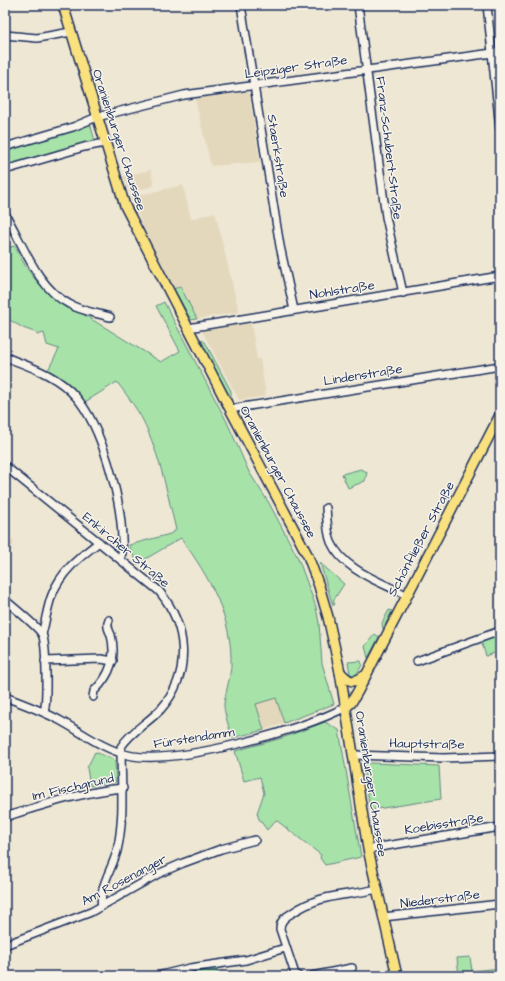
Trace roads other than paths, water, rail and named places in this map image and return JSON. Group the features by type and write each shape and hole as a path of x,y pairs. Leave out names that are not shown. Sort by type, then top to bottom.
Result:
{"main road":[{"name":"Oranienburger Chaussee","path":"63,5 125,206 308,556 324,600 340,672 368,849 397,976"},
{"name":"Schönfließer Straße","path":"346,707 351,703 500,415"},
{"path":"340,672 346,680 352,682 357,681 365,675"}],"street":[{"name":"Staerkstraße","path":"241,5 280,246 294,310"},
{"name":"Franz-Schubert-Straße","path":"358,5 386,218 403,293"},
{"path":"487,5 496,52 500,129"},
{"path":"5,35 37,38 71,32"},
{"name":"Leipziger Straße","path":"5,147 73,127 97,117 184,95 496,52"},
{"path":"5,170 84,147 105,143"},
{"path":"5,214 27,257 51,290 70,305 110,317"},
{"name":"Nohlstraße","path":"188,328 500,276"},
{"path":"5,357 41,371 56,379 76,396 87,412 102,446 117,495 122,534 122,555 120,558"},
{"name":"Lindenstraße","path":"230,409 500,366"},
{"name":"Enkircher Straße","path":"5,466 159,591 167,600 180,628 183,655 181,670 176,685 168,699 122,745 121,752"},
{"path":"326,508 330,540 338,554 357,569 406,595"},
{"path":"44,712 46,704 45,661 42,634 52,593 70,566 100,542"},
{"path":"5,600 21,613 42,634"},
{"path":"93,697 94,692 107,676 113,661 112,642 107,625 108,620"},
{"path":"417,661 500,631"},
{"path":"45,661 101,659 113,661"},
{"name":"Fürstendamm","path":"5,697 44,712 93,741 121,752 152,757 217,748 286,730 346,707"},
{"path":"102,906 102,892 116,852 120,832 123,788 121,752"},
{"name":"Hauptstraße","path":"353,755 444,758 499,754"},
{"name":"Im Fischgrund","path":"5,817 59,800 123,788"},
{"name":"Koebisstraße","path":"368,849 500,827"},
{"name":"Am Rosenanger","path":"5,945 66,923 102,906 158,874 183,862 220,849 255,840"},
{"path":"298,976 295,974 285,948 280,926 285,917 306,904 320,898 377,889"},
{"name":"Niederstraße","path":"383,917 500,904"},
{"path":"157,976 190,968 246,960 285,948"},
{"path":"312,976 352,968"}]}
